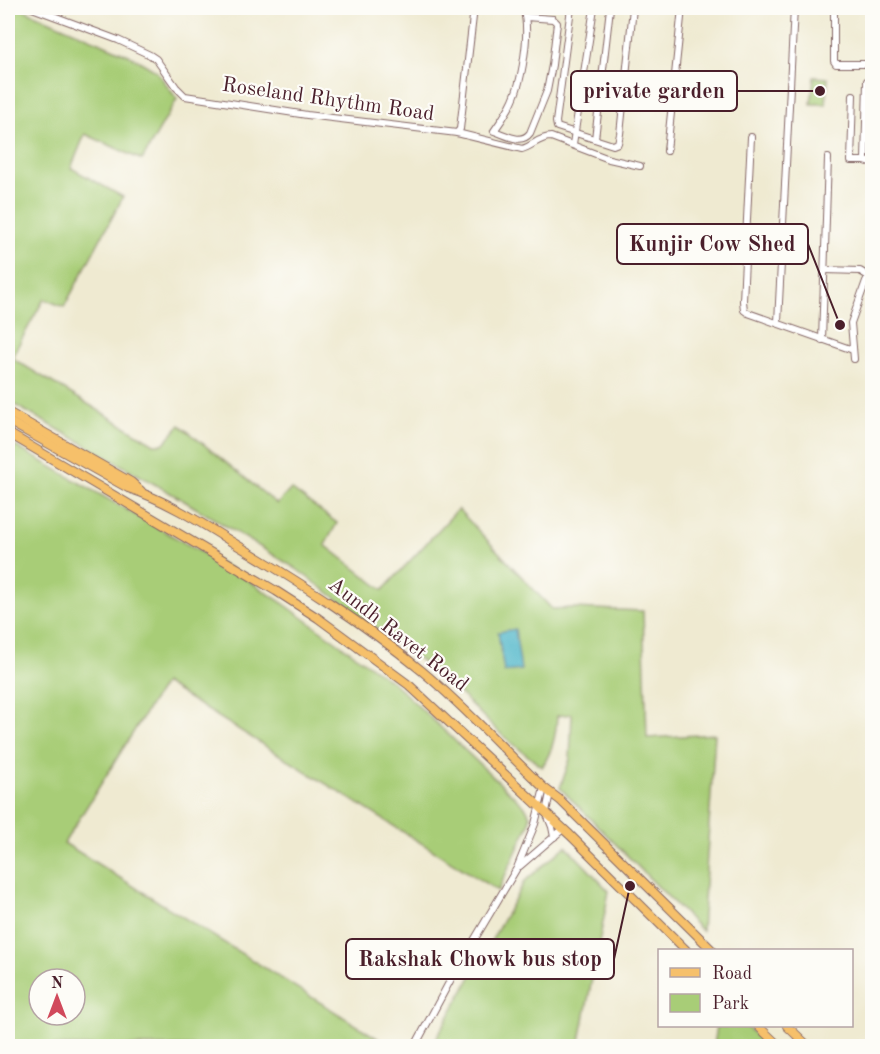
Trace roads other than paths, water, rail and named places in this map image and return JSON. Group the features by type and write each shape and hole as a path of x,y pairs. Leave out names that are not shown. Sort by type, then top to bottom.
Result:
{"main road":[{"path":"8,412 131,482 145,494"},
{"name":"Aundh Ravet Road","path":"8,421 128,488 145,494 215,532 287,575 360,625 429,678 710,949"},
{"name":"Aundh Ravet Road","path":"8,433 207,549 318,618 409,686 564,829 684,949"},
{"path":"759,1027 779,1047"},
{"path":"788,1027 808,1047"}],"street":[{"name":"Roseland Rhythm Road","path":"32,8 118,40 150,55 156,59 185,96 297,114 457,133 522,149 530,147 543,137 559,138 609,159 640,166"},
{"path":"457,133 460,129 474,8"},
{"path":"523,8 526,17 520,73 511,104 494,131 521,140 526,139 531,133 547,91 556,23 553,19 526,17"},
{"path":"571,8 557,127 613,145 619,140 633,8"},
{"path":"573,144 594,8"},
{"path":"595,139 610,8"},
{"path":"667,151 682,8"},
{"path":"778,322 794,8"},
{"path":"834,8 834,61 836,64 873,64"},
{"path":"865,161 867,81"},
{"path":"852,95 851,161 873,163"},
{"path":"751,137 743,306 748,313 853,350"},
{"path":"822,340 828,158"},
{"path":"825,270 860,272 871,276"},
{"path":"854,359 851,323 866,280 871,276"},
{"path":"415,1047 450,979 517,868 547,790"},
{"path":"547,790 546,812 554,837"},
{"path":"517,868 564,829"}],"water":[{"path":"515,629 521,670 504,672 498,632"}],"place":[{"name":"private garden","path":"820,91"},
{"name":"Kunjir Cow Shed","path":"840,325"},
{"name":"Rakshak Chowk bus stop","path":"630,886"}]}
